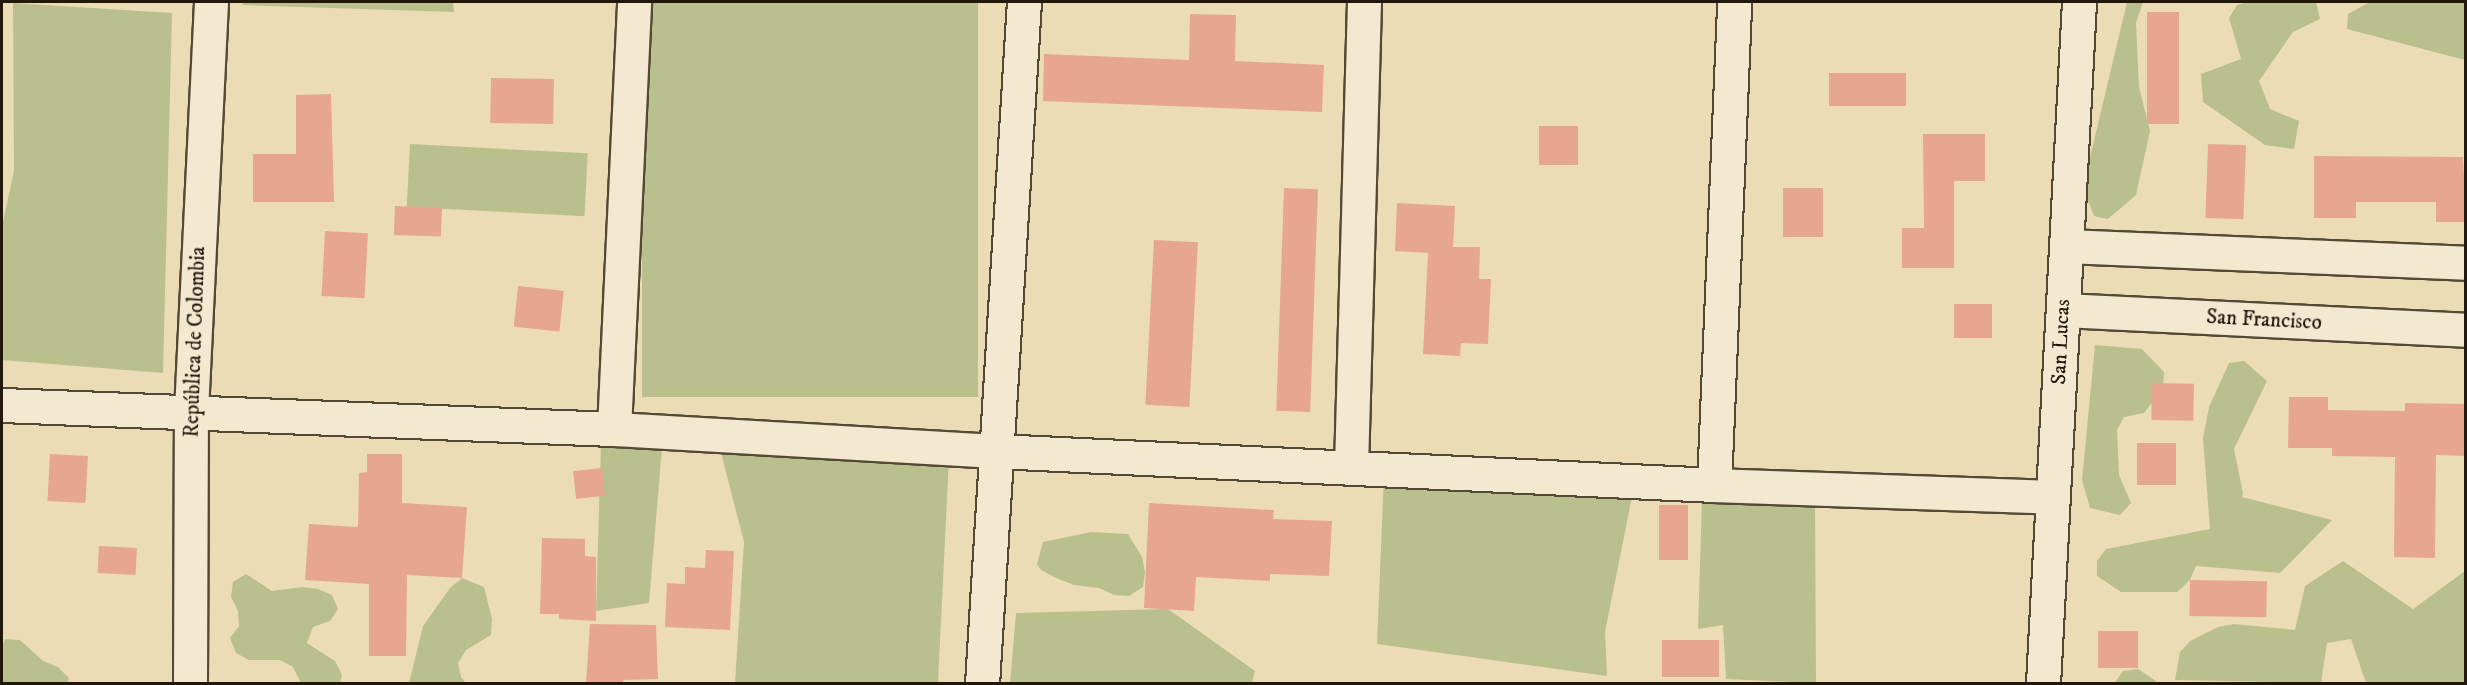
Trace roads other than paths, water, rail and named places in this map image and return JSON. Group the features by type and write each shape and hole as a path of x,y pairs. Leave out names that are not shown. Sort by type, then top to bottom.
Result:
{"street":[{"name":"República de Colombia","path":"190,684 191,411 211,2"},
{"path":"614,429 634,2"},
{"path":"982,684 1024,2"},
{"path":"1351,467 1364,2"},
{"path":"1714,485 1734,2"},
{"name":"San Lucas","path":"2043,684 2079,2"},
{"path":"2066,246 2466,263"},
{"name":"San Francisco","path":"2063,310 2466,330"},
{"path":"2,405 614,429 996,452 1714,485 2052,497"}]}
